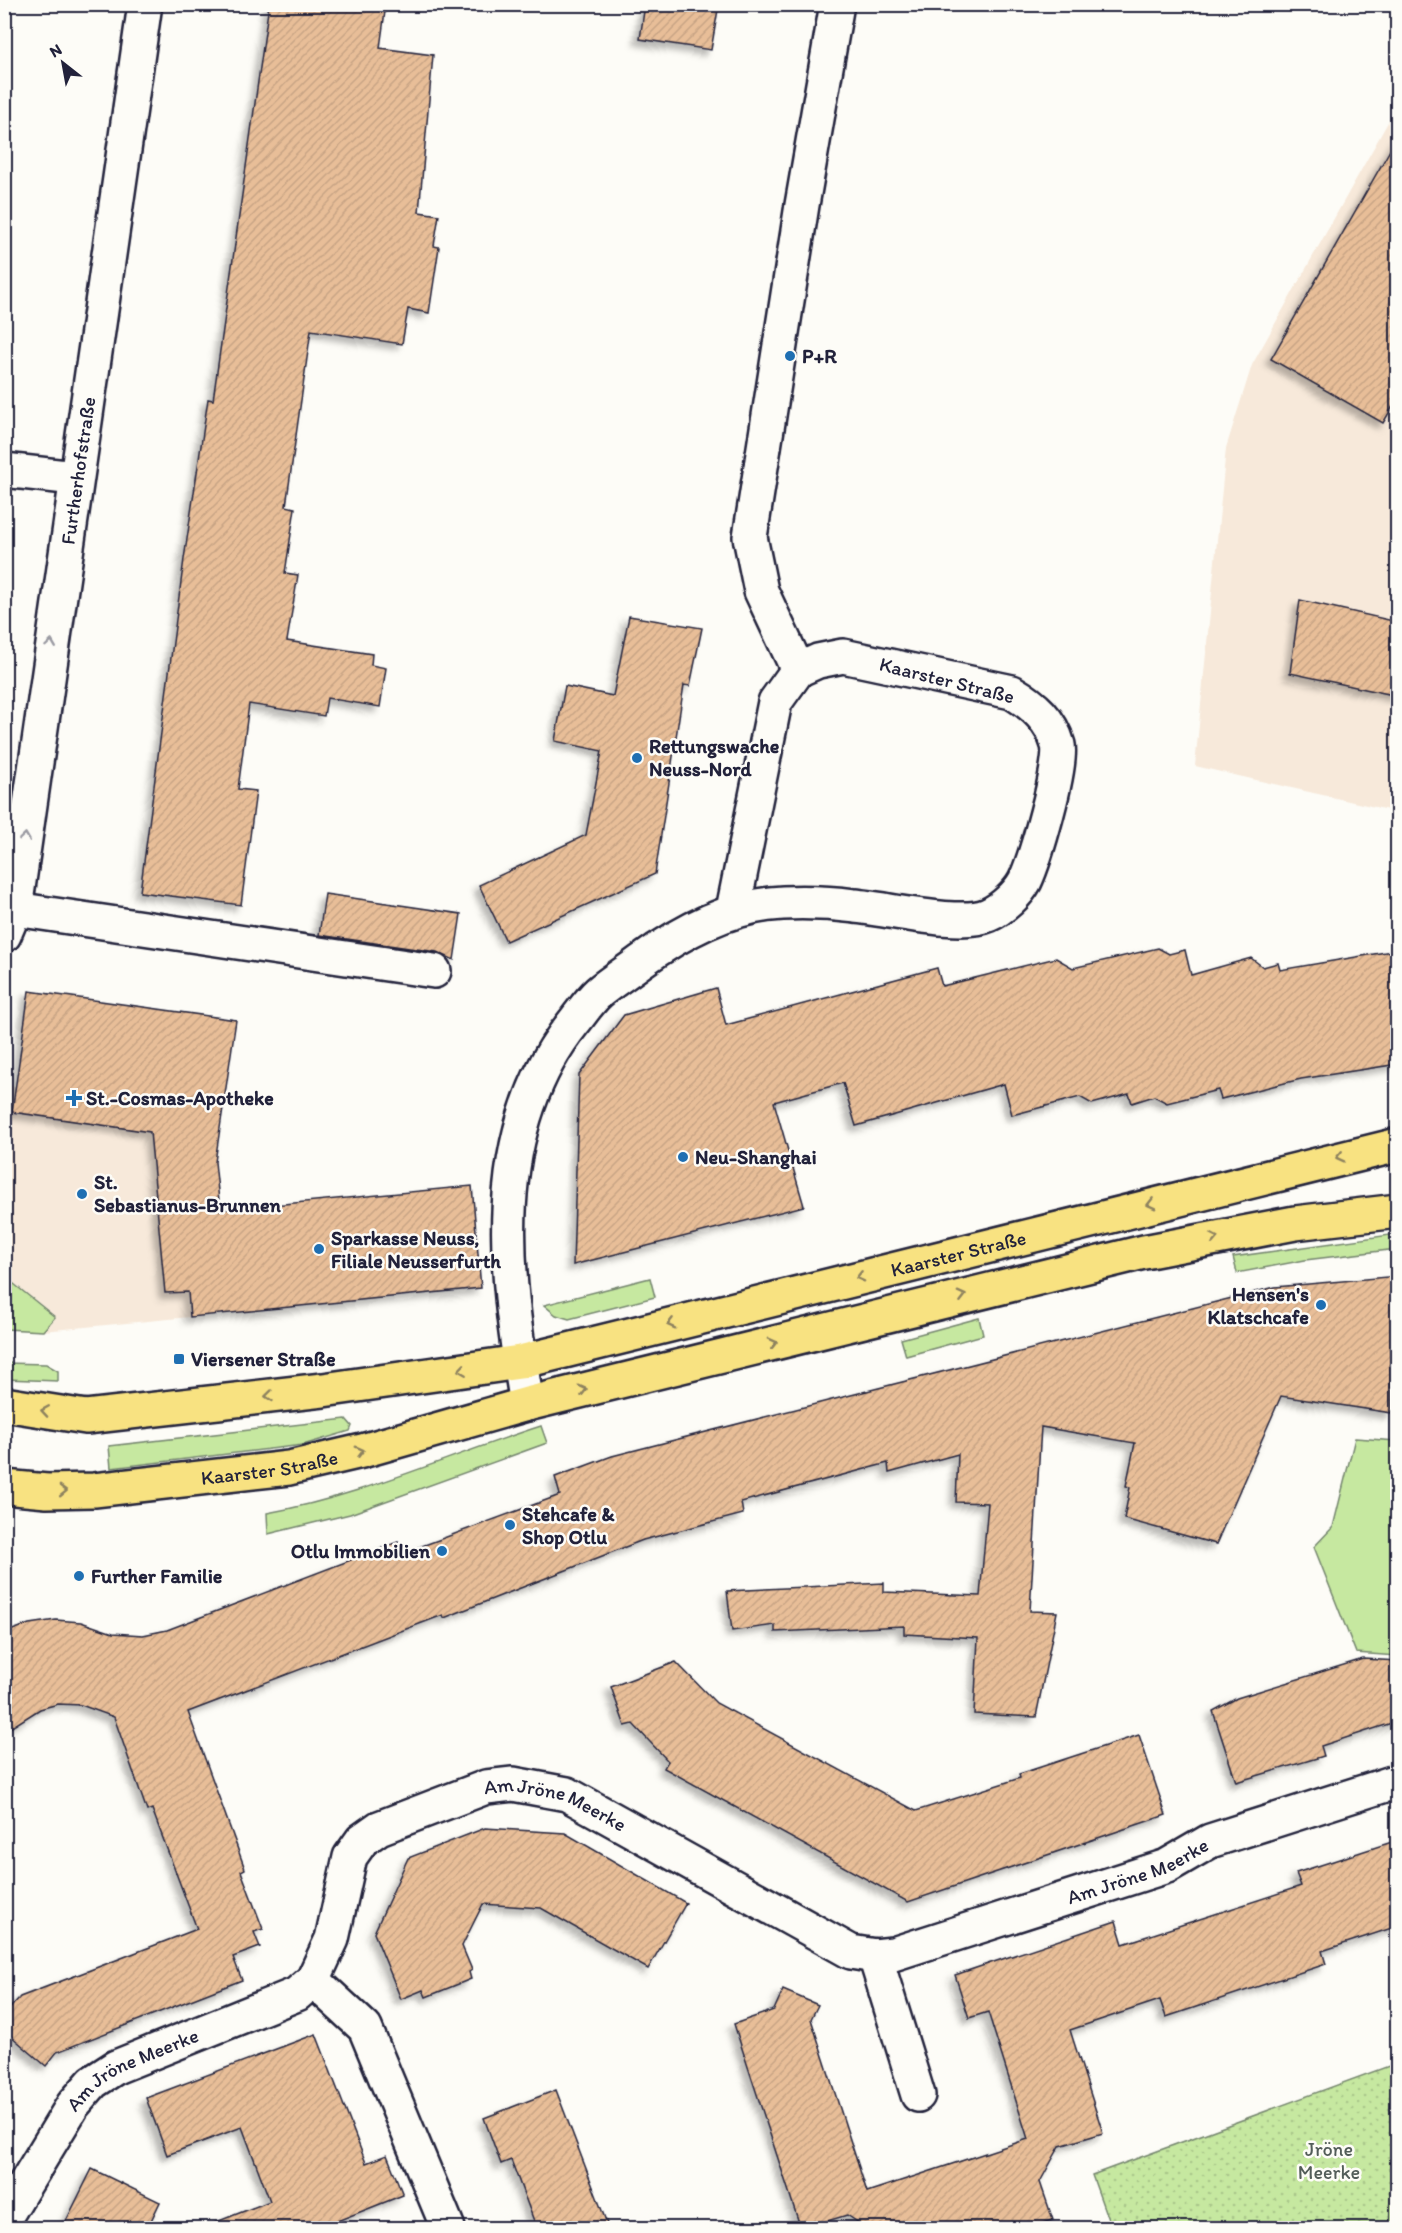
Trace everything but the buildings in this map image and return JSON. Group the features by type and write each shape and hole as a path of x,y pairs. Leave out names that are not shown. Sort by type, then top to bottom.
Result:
{"main road":[{"name":"Kaarster Straße","path":"4,1404 86,1417 323,1390 520,1362 1398,1145"},
{"name":"Kaarster Straße","path":"4,1487 47,1491 94,1490 289,1468 362,1451 527,1404 1144,1252 1295,1223 1398,1211"}],"street":[{"name":"Furtherhofstraße","path":"10,922 144,4"},
{"path":"733,910 775,702 798,670 761,591 750,537 800,216 837,4"},
{"path":"4,470 75,478"},
{"name":"Kaarster Straße","path":"527,1404 511,1283 509,1189 527,1103 555,1046 598,993 663,945 733,910 781,903 852,905 968,920 989,914 1008,901 1024,882 1036,851 1059,748 1048,723 1029,702 1012,692 843,656 818,661 798,670"},
{"path":"10,922 434,971"},
{"name":"Am Jröne Meerke","path":"4,2219 73,2105 93,2082 116,2067 297,1994 314,1980 332,1939 350,1857 362,1840 379,1828 486,1787 513,1784 567,1794 851,1952 875,1956 893,1954 1167,1866 1210,1841 1398,1781"},
{"path":"875,1956 918,2096"},
{"path":"314,1980 365,2028 448,2229"}],"shaded area":[{"path":"1397,106 1397,812 1195,766 1226,448 1252,365"},
{"path":"4,1080 15,1088 12,1112 213,1141 151,1148 165,1293 188,1292 190,1317 43,1331 55,1317 5,1276"}],"green space":[{"path":"1397,1234 1397,1249 1305,1260 1237,1273 1233,1257"},
{"path":"4,1276 55,1317 43,1331 5,1329"},
{"path":"650,1278 655,1297 569,1319 556,1315 544,1305"},
{"path":"979,1318 983,1335 906,1356 901,1339"},
{"path":"4,1363 46,1364 58,1371 58,1381 5,1379"},
{"path":"346,1419 352,1426 350,1431 303,1445 111,1468 109,1446"},
{"path":"541,1426 547,1443 350,1514 268,1534 267,1513 302,1506 371,1486"},
{"path":"1355,1438 1397,1441 1397,1656 1356,1653 1314,1547 1333,1527"},
{"name":"Jröne Meerke","path":"1397,2063 1397,2228 1111,2228 1092,2175"}],"place":[{"name":"P+R","path":"790,356"},
{"name":"Rettungswache Neuss-Nord","path":"637,758"},
{"name":"St.-Cosmas-Apotheke","path":"74,1098"},
{"name":"Neu-Shanghai","path":"683,1157"},
{"name":"St. Sebastianus-Brunnen","path":"82,1194"},
{"name":"Sparkasse Neuss, Filiale Neusserfurth","path":"319,1249"},
{"name":"Hensen's Klatschcafe","path":"1321,1305"},
{"name":"Viersener Straße","path":"179,1359"},
{"name":"Stehcafe & Shop Otlu","path":"510,1525"},
{"name":"Otlu Immobilien","path":"442,1551"},
{"name":"Further Familie","path":"79,1576"}]}
